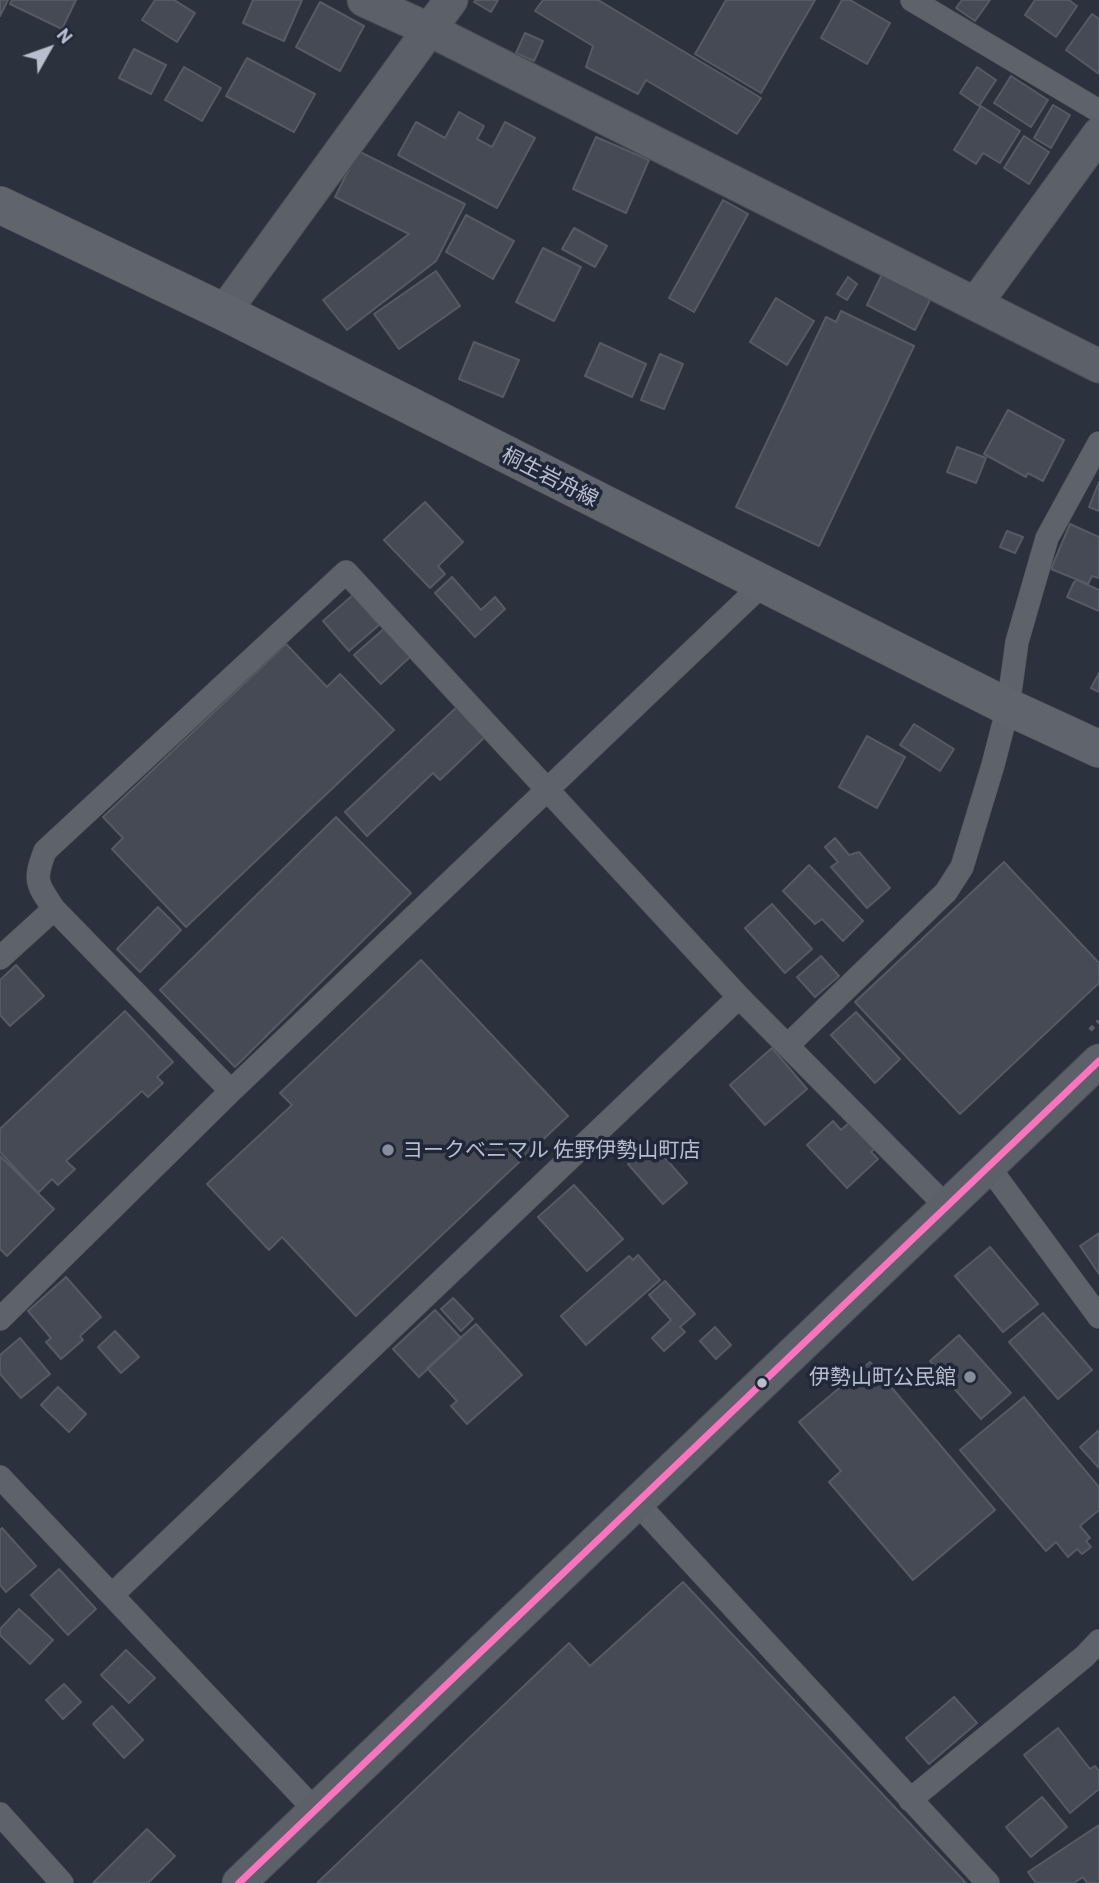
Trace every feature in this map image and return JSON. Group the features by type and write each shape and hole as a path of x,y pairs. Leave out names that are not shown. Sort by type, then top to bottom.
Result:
{"main road":[{"name":"桐生岩舟線","path":"0,205 224,312 1008,707 1099,749"}],"street":[{"path":"364,0 430,30 1099,366"},
{"path":"224,312 451,0"},
{"path":"912,0 1099,111"},
{"path":"976,303 1099,134"},
{"path":"788,1045 946,892 962,867 1008,707 1017,642 1047,538 1099,443"},
{"path":"231,1091 54,909 41,890 37,874 45,851 346,572 739,997 946,1206"},
{"path":"0,1319 231,1091 764,584"},
{"path":"0,958 54,909"},
{"path":"112,1595 739,997"},
{"path":"239,1883 988,1166 1094,1046"},
{"path":"988,1166 1099,1317"},
{"path":"0,1477 315,1810"},
{"path":"637,1503 988,1883"},
{"path":"910,1800 1085,1656 1099,1641"},
{"path":"0,1814 62,1883"}],"path":[{"path":"1094,1046 1099,1021"}],"building":[{"path":"0,0 8,0 0,16"},
{"path":"12,0 76,0 62,29 10,4"},
{"path":"155,0 174,0 195,13 177,42 142,20"},
{"path":"253,0 302,0 284,41 243,23"},
{"path":"498,0 491,12 474,2"},
{"path":"543,0 598,0 761,98 737,134 646,80 638,94 586,67 593,46 535,11"},
{"path":"726,0 815,0 761,93 695,54"},
{"path":"842,0 850,0 890,23 867,64 821,38"},
{"path":"962,0 990,0 975,21 956,8"},
{"path":"1035,0 1069,0 1077,6 1056,37 1025,15"},
{"path":"320,2 364,26 340,71 296,47"},
{"path":"1092,14 1099,19 1099,74 1066,50"},
{"path":"525,33 543,41 534,61 516,53"},
{"path":"134,49 166,65 151,94 119,78"},
{"path":"247,58 315,94 294,132 226,96"},
{"path":"184,67 221,88 202,121 165,100"},
{"path":"977,67 996,80 979,106 960,93"},
{"path":"1011,76 1048,100 1031,127 994,103"},
{"path":"1053,105 1070,115 1051,148 1034,138"},
{"path":"981,106 1020,131 1000,163 983,153 976,164 954,150"},
{"path":"459,112 484,126 477,139 492,147 505,122 535,138 497,208 398,155 416,122 445,138"},
{"path":"1024,136 1049,152 1029,184 1004,168"},
{"path":"596,137 649,160 626,213 573,189"},
{"path":"358,151 465,204 436,261 347,330 323,300 409,234 335,197"},
{"path":"723,200 748,214 694,312 669,298"},
{"path":"466,215 514,241 493,279 446,252"},
{"path":"574,228 607,246 595,267 562,249"},
{"path":"543,248 581,267 554,321 516,302"},
{"path":"887,264 936,288 915,330 867,305"},
{"path":"436,271 460,306 399,349 374,314"},
{"path":"848,277 857,284 847,300 837,294"},
{"path":"776,298 814,321 787,365 750,342"},
{"path":"841,311 914,346 819,546 736,507 826,317 836,322"},
{"path":"474,342 519,360 503,397 459,379"},
{"path":"600,343 646,364 632,397 585,376"},
{"path":"660,354 683,364 664,409 641,400"},
{"path":"1008,410 1064,440 1043,481 1028,473 1026,477 984,454"},
{"path":"957,447 986,458 976,483 947,472"},
{"path":"1099,482 1099,511 1089,507"},
{"path":"425,502 463,542 438,566 445,574 430,588 384,540"},
{"path":"1070,524 1099,537 1099,578 1092,576 1088,584 1051,569"},
{"path":"1007,531 1023,537 1015,553 1000,547"},
{"path":"452,577 481,610 495,597 505,609 475,637 435,593"},
{"path":"1077,580 1099,590 1099,611 1067,597"},
{"path":"353,595 379,625 349,651 323,621"},
{"path":"386,627 411,656 381,684 354,655"},
{"path":"286,644 327,687 340,674 394,730 186,927 112,849 123,838 103,817"},
{"path":"1099,673 1099,692 1091,688"},
{"path":"458,706 486,736 440,780 433,773 367,836 345,812"},
{"path":"914,724 954,749 940,771 900,745"},
{"path":"867,736 905,757 877,808 839,787"},
{"path":"336,817 411,893 235,1067 160,990"},
{"path":"835,838 849,855 859,852 890,888 867,908 831,867 838,862 825,847"},
{"path":"1004,862 1099,963 1099,983 960,1114 855,1002"},
{"path":"809,865 863,921 843,941 822,919 815,924 783,891"},
{"path":"772,904 812,949 785,973 745,928"},
{"path":"158,907 181,930 140,972 117,949"},
{"path":"821,956 839,976 815,997 797,977"},
{"name":"ヨークベニマル 佐野伊勢山町店","path":"421,960 568,1116 356,1316 282,1237 269,1250 207,1184 292,1105 280,1093"},
{"path":"16,965 44,996 10,1026 0,1015 0,980"},
{"path":"125,1011 173,1062 157,1077 163,1083 148,1097 142,1091 66,1161 75,1169 58,1185 52,1179 38,1193 0,1152 0,1129"},
{"path":"856,1012 900,1059 875,1083 831,1035"},
{"path":"772,1048 807,1089 765,1125 730,1085"},
{"path":"833,1121 841,1130 849,1123 874,1149 871,1152 878,1159 847,1188 807,1145"},
{"path":"652,1143 687,1183 663,1204 628,1164"},
{"path":"0,1156 54,1209 7,1256 0,1249"},
{"path":"574,1185 623,1239 587,1271 538,1217"},
{"path":"1099,1233 1099,1274 1080,1246"},
{"path":"990,1247 1038,1304 1003,1332 955,1276"},
{"path":"638,1255 660,1280 586,1345 561,1316 629,1256 633,1260"},
{"path":"66,1277 101,1317 80,1336 83,1340 61,1359 46,1342 51,1338 28,1311"},
{"path":"665,1281 695,1314 680,1327 685,1332 664,1351 652,1338 671,1320 649,1295"},
{"path":"453,1298 473,1319 461,1331 441,1309"},
{"path":"435,1310 461,1338 419,1377 393,1349"},
{"path":"1043,1313 1092,1370 1058,1399 1009,1342"},
{"path":"476,1324 522,1375 467,1424 451,1406 457,1401 427,1368"},
{"path":"715,1327 731,1345 716,1359 700,1341"},
{"path":"115,1331 139,1357 121,1373 98,1347"},
{"name":"伊勢山町公民館","path":"959,1335 1011,1393 981,1419 930,1361"},
{"path":"20,1338 50,1374 21,1398 0,1374 0,1355"},
{"path":"870,1362 995,1510 913,1580 829,1482 841,1471 799,1422"},
{"path":"58,1387 86,1414 69,1432 41,1405"},
{"path":"1024,1397 1099,1487 1099,1510 1080,1526 1090,1538 1086,1541 1091,1547 1082,1554 1077,1549 1068,1557 1056,1542 1046,1551 960,1450"},
{"path":"1099,1430 1099,1468 1080,1447"},
{"path":"2,1528 36,1566 6,1592 0,1585"},
{"path":"59,1569 96,1609 68,1635 31,1595"},
{"path":"683,1582 966,1883 317,1883 569,1643 590,1666"},
{"path":"19,1609 53,1640 30,1664 0,1635 0,1629"},
{"path":"126,1650 155,1678 129,1703 101,1675"},
{"path":"64,1684 81,1702 63,1719 46,1700"},
{"path":"954,1697 977,1723 929,1764 906,1738"},
{"path":"112,1706 143,1740 124,1758 93,1724"},
{"path":"1058,1728 1090,1769 1095,1766 1099,1771 1099,1789 1070,1813 1024,1755"},
{"path":"1042,1797 1067,1827 1031,1857 1006,1827"},
{"path":"1099,1825 1099,1883 1087,1883 1083,1877 1074,1883 1036,1883 1028,1872"},
{"path":"147,1829 175,1856 148,1883 93,1883"}],"transit line":[{"path":"239,1883 1099,1061"}],"place":[{"name":"ヨークベニマル 佐野伊勢山町店","path":"388,1150"},
{"name":"伊勢山町公民館","path":"970,1377"}]}
